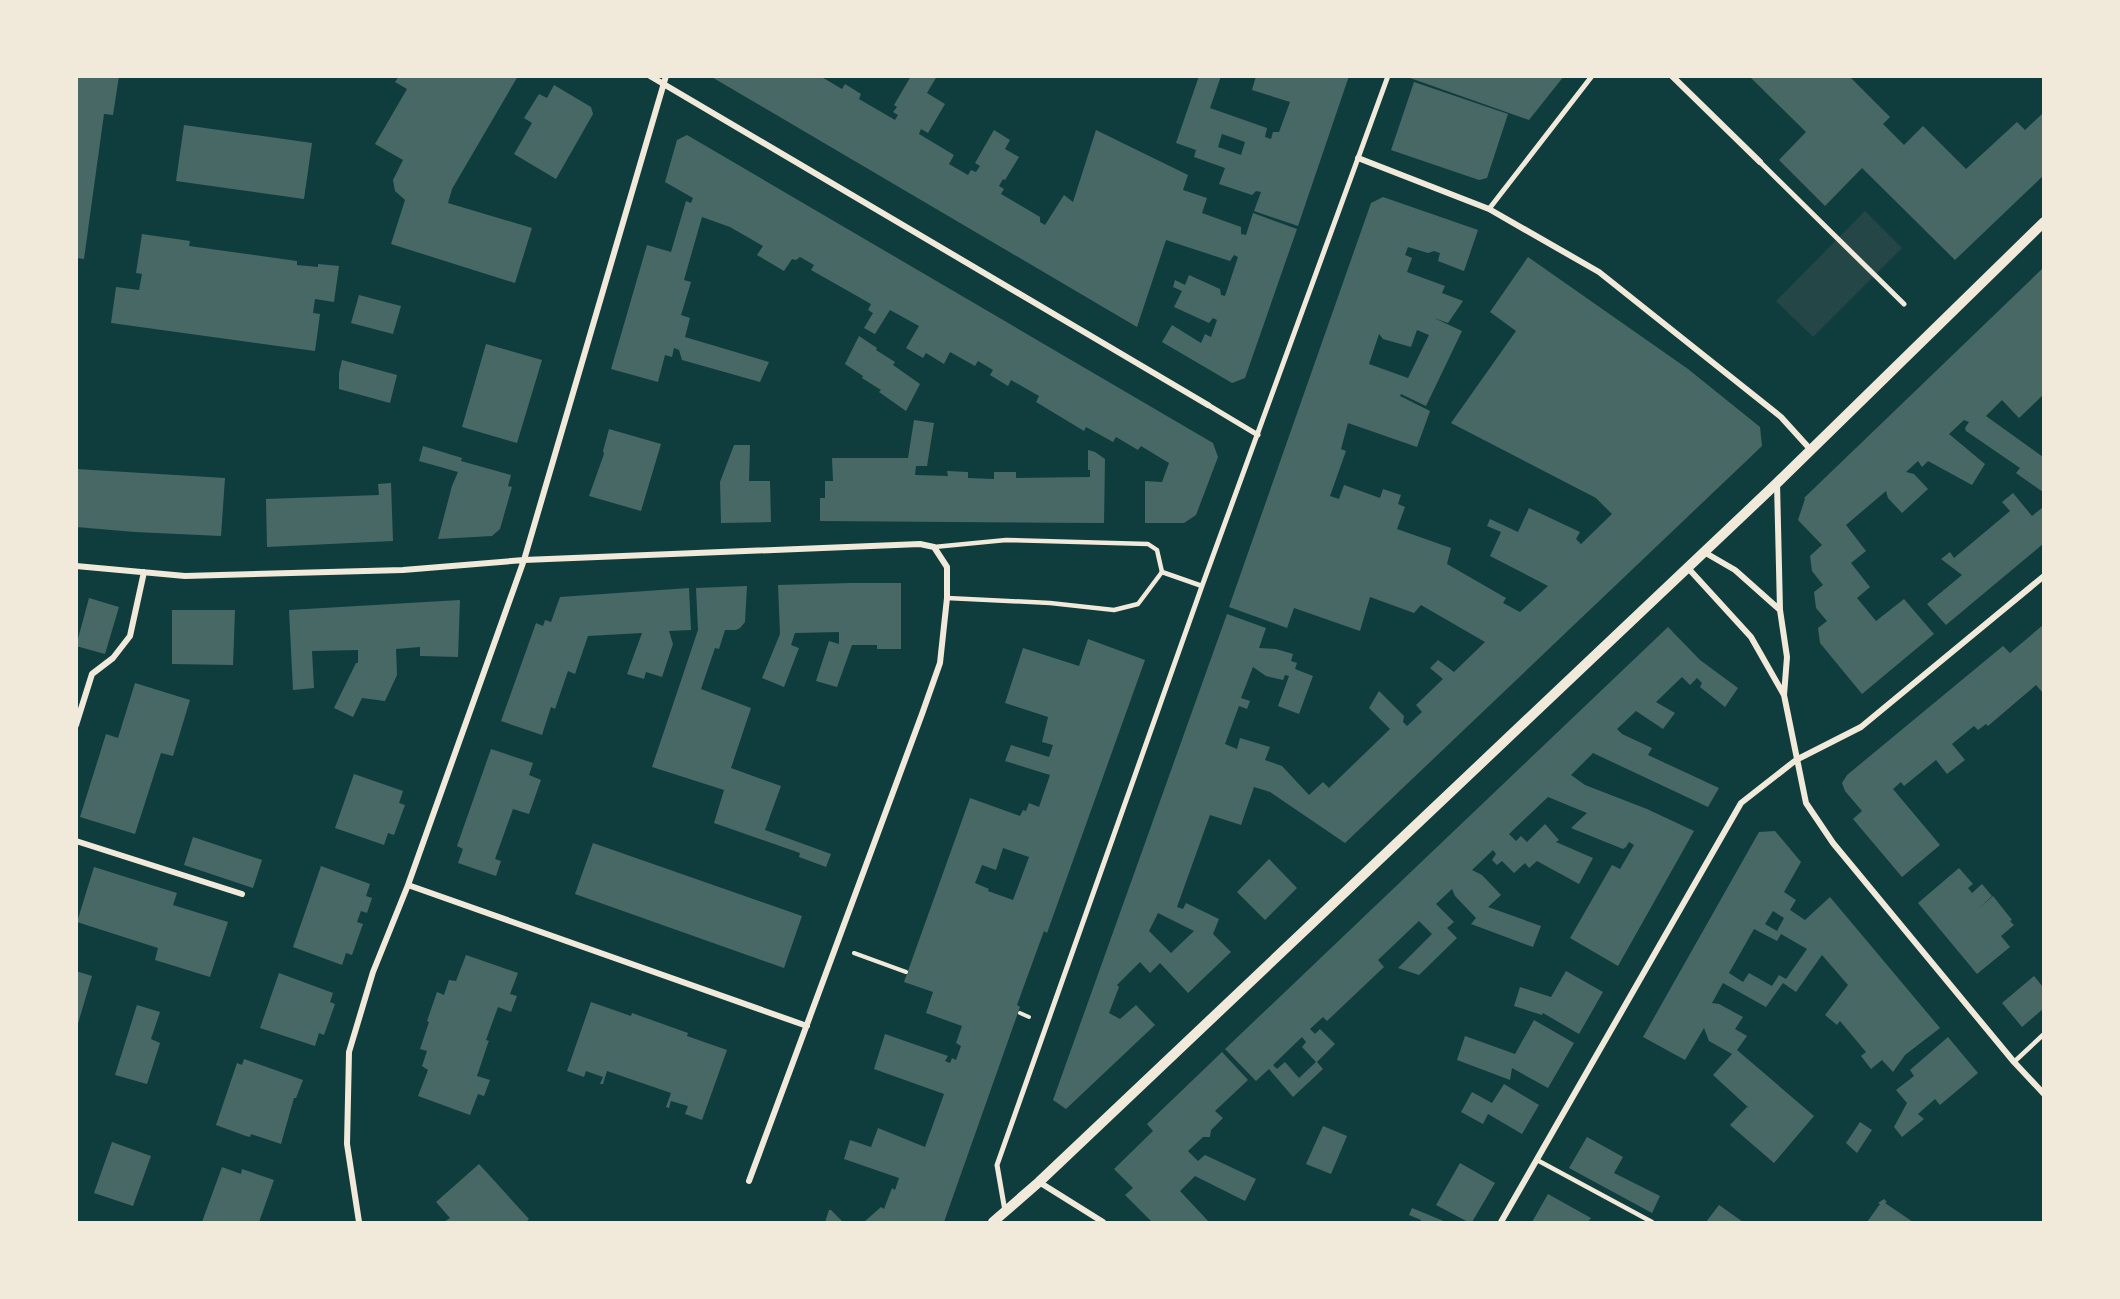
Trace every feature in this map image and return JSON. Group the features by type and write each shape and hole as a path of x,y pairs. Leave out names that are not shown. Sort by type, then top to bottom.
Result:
{"street":[{"path":"650,76 1258,435"},
{"path":"359,1222 347,1144 350,1052 373,972 408,885 524,560 666,76"},
{"path":"1005,1211 997,1165 1202,586 1388,76"},
{"path":"1489,210 1592,76"},
{"path":"1672,76 1904,304"},
{"path":"1358,158 1489,210 1599,272 1780,417 1810,449"},
{"path":"993,1222 1039,1182 1688,568 2043,222"},
{"path":"1777,483 1780,610 1787,657 1784,695 1806,803 1833,843 2043,1094"},
{"path":"76,566 185,576 403,570 524,560 920,544 934,547 947,567 947,598 940,663 749,1181"},
{"path":"1704,552 1735,570 1780,610"},
{"path":"1688,568 1751,638 1784,695"},
{"path":"76,725 92,674 113,658 130,636 144,572"},
{"path":"1162,572 1202,586"},
{"path":"1501,1222 1741,803 1796,760 1861,727 2043,576"},
{"path":"76,841 242,894"},
{"path":"408,885 807,1026"},
{"path":"1039,1182 1102,1222"}],"lane":[{"path":"934,547 1006,540 1148,544 1157,550 1162,572 1138,604 1114,610 1050,603 947,598"},
{"path":"2014,1062 2043,1034"},
{"path":"1537,1160 1652,1222"}],"path":[{"path":"836,946 906,972"}],"shaded area":[{"path":"1865,211 1902,248 1813,337 1776,301"}],"building":[{"path":"76,76 119,76 113,115 104,114 84,259 76,258"},
{"path":"399,76 518,76 452,189 448,203 532,228 515,283 391,244 405,200 395,191 393,180 403,160 375,144 407,89 395,82"},
{"path":"710,76 820,76 842,89 845,84 861,94 859,99 895,120 898,115 893,112 897,107 894,105 911,76 937,76 927,93 945,104 928,133 921,129 919,134 954,155 949,164 968,175 971,170 976,172 980,166 975,163 994,130 1010,140 1005,149 1019,157 999,186 1004,189 1001,194 1040,217 1040,222 1045,225 1064,195 1073,202 1096,130 1188,175 1183,190 1207,198 1202,213 1241,227 1241,234 1246,235 1253,213 1297,229 1245,378 1232,383 1162,342 1172,325 1201,343 1205,334 1211,337 1217,320 1213,318 1209,323 1174,307 1182,291 1173,287 1175,280 1185,285 1189,275 1220,289 1221,295 1225,296 1238,257 1234,255 1230,261 1166,240 1137,327"},
{"path":"1199,76 1221,76 1210,108 1267,128 1265,137 1271,139 1273,132 1279,132 1290,102 1252,90 1256,76 1349,76 1298,226 1254,211 1261,192 1256,191 1252,195 1219,184 1225,168 1194,157 1196,150 1176,143","holes":["1222,134 1245,142 1241,155 1218,147"]},
{"path":"1411,76 1564,76 1529,120 1410,78"},
{"path":"1749,76 1849,76 1890,117 1883,124 1904,145 1923,126 1966,169 2017,122 2025,130 2043,113 2043,176 1955,260 1862,168 1825,206 1779,160 1806,132"},
{"path":"1414,82 1508,114 1487,178 1479,180 1391,150"},
{"path":"554,85 591,107 593,114 556,179 514,154 532,123 524,118 539,94 547,98"},
{"path":"184,125 312,143 304,199 176,181"},
{"path":"687,135 1213,443 1218,457 1196,515 1184,523 1145,523 1145,481 1162,482 1169,463 1141,446 1138,450 1116,437 1113,442 1086,427 1084,431 1036,402 1039,396 1011,380 1008,386 990,375 993,370 978,361 975,366 950,352 944,364 926,353 923,358 906,348 919,326 890,310 875,334 864,328 873,313 868,310 871,304 811,270 814,265 800,257 796,260 792,259 784,271 757,255 763,246 730,227 702,217 684,280 691,282 681,315 690,318 685,337 769,362 760,382 682,360 679,350 674,348 672,357 665,355 658,382 611,369 647,245 671,252 686,201 691,203 693,198 665,182 677,140"},
{"path":"1383,197 1478,230 1464,271 1438,261 1440,253 1434,251 1428,253 1408,247 1405,255 1412,258 1407,272 1445,286 1442,293 1463,301 1448,323 1434,318 1462,331 1426,406 1401,394 1400,396 1430,411 1417,447 1348,423 1341,449 1346,451 1330,496 1339,499 1344,485 1380,498 1383,489 1401,495 1398,504 1405,507 1397,529 1451,548 1447,564 1506,598 1503,603 1520,612 1548,586 1490,556 1501,532 1487,526 1490,519 1518,532 1529,508 1580,532 1576,539 1581,544 1612,514 1596,498 1451,423 1516,331 1490,312 1528,257 1688,369 1760,427 1762,446 1345,843 1270,792 1254,787 1241,825 1210,815 1177,907 1183,909 1186,903 1219,919 1213,934 1231,952 1188,993 1160,963 1150,973 1140,962 1117,985 1119,987 1109,1013 1120,1019 1136,1005 1155,1025 1066,1109 1053,1100 1227,614 1266,628 1259,648 1276,649 1293,654 1291,661 1297,663 1295,669 1313,676 1299,714 1278,706 1289,676 1285,675 1283,680 1266,676 1253,667 1241,698 1250,701 1247,709 1239,706 1225,744 1237,749 1240,738 1270,747 1265,760 1282,766 1309,795 1323,782 1329,788 1390,729 1369,708 1379,691 1404,716 1403,722 1407,726 1422,712 1416,705 1443,679 1430,668 1438,660 1454,672 1485,642 1421,605 1414,613 1370,597 1360,631 1294,608 1287,628 1229,607 1371,203","holes":["1417,330 1429,335 1408,378 1369,364 1379,334 1383,339 1411,347","1158,913 1194,931 1171,953 1149,931"]},
{"path":"142,234 190,241 189,246 297,261 297,265 339,266 334,302 315,299 313,313 320,314 315,351 111,323 116,287 139,290 142,274 136,273"},
{"path":"2043,268 2043,395 2019,418 2002,400 1986,416 2043,457 2043,492 2016,473 2020,468 1966,431 1965,428 1969,422 1964,420 1949,434 1985,464 1972,485 1928,461 1922,467 1918,461 1906,472 1914,474 1928,489 1902,513 1888,498 1886,491 1846,525 1866,551 1851,563 1870,587 1857,598 1876,621 1904,599 1934,634 1862,694 1820,643 1818,628 1827,621 1816,608 1814,592 1823,585 1812,571 1810,556 1822,545 1798,520 1804,498"},
{"path":"359,295 401,306 393,334 351,323"},
{"path":"859,336 895,362 893,365 920,384 906,411 845,364"},
{"path":"486,344 542,360 517,443 462,427"},
{"path":"342,360 397,375 390,403 339,389"},
{"path":"914,420 934,423 927,466 916,466 915,475 948,476 947,471 968,472 968,478 994,479 994,472 1016,472 1016,478 1090,477 1088,450 1095,452 1105,459 1104,523 820,521 820,498 825,498 825,481 833,481 832,458 908,458"},
{"path":"609,429 661,444 641,511 589,496 604,454"},
{"path":"734,445 750,445 749,481 770,481 771,522 721,523 720,482"},
{"path":"423,446 462,458 461,461 511,475 508,486 512,487 500,529 492,536 438,539 458,472 419,461"},
{"path":"76,469 225,478 221,536 76,527"},
{"path":"391,483 393,541 267,547 266,499 379,495 378,484"},
{"path":"2013,493 2032,516 2043,507 2043,544 1946,625 1927,604 1962,575 1941,559 1950,552 1954,558 2010,511 2002,502"},
{"path":"901,583 901,649 877,649 877,645 852,645 837,687 816,681 829,641 839,644 839,632 795,633 791,645 799,648 784,687 762,678 780,634 778,585"},
{"path":"747,586 745,622 736,630 725,630 719,649 715,648 701,689 751,708 731,768 781,786 765,830 831,854 826,867 799,857 800,853 714,823 724,790 652,767 698,630 696,588"},
{"path":"689,588 691,630 669,631 673,644 662,677 646,672 644,679 627,674 642,633 588,636 575,674 568,671 555,709 551,707 542,735 501,721 536,623 543,626 545,620 551,622 560,597"},
{"path":"89,598 119,607 105,654 76,646"},
{"path":"460,600 458,657 420,656 420,647 396,649 397,675 385,701 362,698 353,717 334,708 358,663 358,650 312,651 314,688 293,690 289,610"},
{"path":"172,610 235,610 233,665 172,664"},
{"path":"2043,625 2042,692 2036,685 1988,726 1986,724 1978,730 1974,726 1952,744 1965,760 1947,774 1936,760 1904,786 1901,782 1893,789 1940,845 1902,877 1853,819 1862,811 1845,791 1842,783 1847,775 2003,646 2010,653"},
{"path":"1668,627 1700,660 1738,688 1725,707 1700,687 1702,683 1697,678 1690,685 1682,677 1656,702 1675,713 1663,729 1636,711 1617,729 1622,734 1652,748 1648,755 1719,788 1708,807 1593,753 1571,775 1585,785 1647,809 1694,831 1618,966 1570,938 1612,865 1620,869 1634,845 1629,842 1623,849 1571,828 1587,813 1548,797 1509,834 1516,841 1521,836 1527,842 1545,824 1559,840 1556,842 1593,858 1579,884 1537,861 1529,868 1525,863 1514,873 1502,861 1497,865 1492,860 1496,854 1493,850 1472,870 1482,875 1501,895 1488,907 1541,926 1533,947 1471,924 1476,918 1455,896 1452,889 1436,904 1454,922 1447,928 1457,938 1419,975 1398,968 1432,934 1419,921 1378,960 1384,967 1327,1021 1323,1017 1310,1029 1315,1034 1320,1029 1335,1044 1317,1062 1323,1069 1293,1097 1269,1069 1256,1081 1225,1049","holes":["1302,1037 1306,1042 1302,1047 1316,1062 1299,1078 1285,1062 1277,1069 1273,1065"]},
{"path":"1088,639 1145,660 1047,933 1044,931 1017,1005 1020,1007 944,1222 864,1222 881,1207 884,1209 892,1188 895,1190 899,1178 844,1159 850,1140 871,1147 878,1128 925,1147 944,1094 874,1069 885,1034 948,1056 945,1061 950,1063 952,1058 956,1060 961,1046 956,1043 962,1026 926,1013 933,992 904,982 970,798 1020,816 1023,810 1026,811 1029,803 1039,807 1050,775 1005,761 1011,745 1049,757 1053,745 1042,742 1048,717 1005,703 1023,648 1079,666","holes":["1003,848 1029,857 1013,900 988,891 989,889 975,883 982,865 996,870"]},
{"path":"135,683 190,700 173,756 161,753 135,834 80,817 106,734 118,738"},
{"path":"491,749 533,763 529,775 541,780 529,814 513,809 495,859 501,861 496,876 458,863 463,849 457,846"},
{"path":"354,774 403,791 399,803 405,805 394,835 388,833 384,845 335,828"},
{"path":"1775,831 1801,862 1784,892 1796,900 1790,910 1805,920 1830,897 1940,1028 1905,1055 1893,1072 1882,1060 1871,1069 1861,1056 1866,1052 1840,1021 1837,1025 1825,1015 1848,985 1822,955 1796,992 1783,983 1766,1007 1723,983 1712,1003 1719,1004 1743,1017 1735,1029 1747,1036 1737,1050 1814,1116 1774,1163 1730,1125 1747,1107 1749,1108 1713,1075 1732,1054 1709,1041 1704,1028 1685,1060 1643,1037 1759,832","holes":["1773,911 1784,918 1777,931 1765,924","1754,929 1777,941 1781,934 1807,949 1786,979 1779,975 1772,986 1749,973 1743,982 1729,973"]},
{"path":"193,837 262,860 253,888 184,865"},
{"path":"593,843 802,916 784,968 575,894"},
{"path":"1269,859 1297,888 1265,920 1237,892"},
{"path":"321,866 370,884 366,896 372,898 367,913 361,911 357,922 363,924 352,955 346,953 342,965 293,947"},
{"path":"94,867 177,893 173,905 228,922 210,977 155,960 158,948 77,922"},
{"path":"1959,868 1973,884 1968,888 1972,893 1982,884 1992,896 1978,909 1993,896 2014,925 2001,936 2010,947 1977,974 1918,903"},
{"path":"466,955 518,973 510,994 517,996 511,1012 498,1007 486,1040 489,1041 477,1076 490,1080 484,1096 478,1094 470,1115 418,1096 428,1070 422,1066 427,1051 420,1049 429,1022 427,1021 437,992 444,995 449,980 456,981"},
{"path":"76,971 92,976 77,1027 76,1027"},
{"path":"1566,971 1603,992 1579,1034 1543,1013 1542,1015 1514,1006 1520,987 1551,997"},
{"path":"279,973 333,993 330,1002 335,1004 324,1035 319,1033 315,1046 260,1028"},
{"path":"2034,976 2043,987 2043,1009 2022,1027 2002,1003"},
{"path":"591,1002 631,1016 632,1013 727,1050 702,1120 685,1114 688,1106 671,1101 669,1108 666,1107 671,1093 607,1071 603,1084 600,1084 603,1077 586,1071 584,1077 567,1071"},
{"path":"137,1005 160,1012 151,1039 160,1043 147,1084 115,1075"},
{"path":"1534,1020 1574,1043 1548,1088 1512,1068 1510,1080 1457,1060 1465,1036 1515,1054"},
{"path":"1948,1037 1978,1073 1940,1105 1935,1099 1918,1114 1924,1119 1902,1137 1894,1127 1907,1103 1896,1090 1914,1076 1910,1070"},
{"path":"1222,1052 1248,1080 1215,1111 1223,1118 1211,1130 1210,1137 1203,1137 1188,1151 1198,1161 1205,1155 1256,1179 1245,1201 1195,1176 1180,1191 1209,1222 1152,1222 1125,1195 1133,1188 1114,1169 1153,1131 1147,1124"},
{"path":"244,1059 303,1080 294,1098 281,1144 251,1134 250,1137 246,1136 216,1125 237,1063 242,1065"},
{"path":"1504,1084 1539,1105 1522,1134 1488,1114 1483,1124 1461,1112 1472,1092 1492,1103"},
{"path":"1860,1122 1872,1130 1857,1153 1846,1143"},
{"path":"1323,1126 1347,1136 1331,1174 1306,1164"},
{"path":"1587,1137 1623,1157 1614,1173 1660,1196 1652,1213 1569,1168"},
{"path":"112,1142 151,1156 133,1206 94,1193"},
{"path":"1460,1163 1495,1183 1472,1222 1436,1205"},
{"path":"479,1164 529,1219 526,1222 444,1222 450,1218 436,1202"},
{"path":"222,1167 241,1174 242,1169 274,1180 259,1222 202,1222"},
{"path":"1548,1194 1591,1218 1588,1222 1532,1222"},
{"path":"1884,1199 1887,1202 1885,1203 1913,1222 1867,1222 1880,1204 1878,1203"},
{"path":"1719,1205 1743,1222 1706,1222"},
{"path":"1412,1208 1446,1222 1420,1222 1421,1220 1409,1215"},
{"path":"831,1210 843,1222 825,1222"}]}
